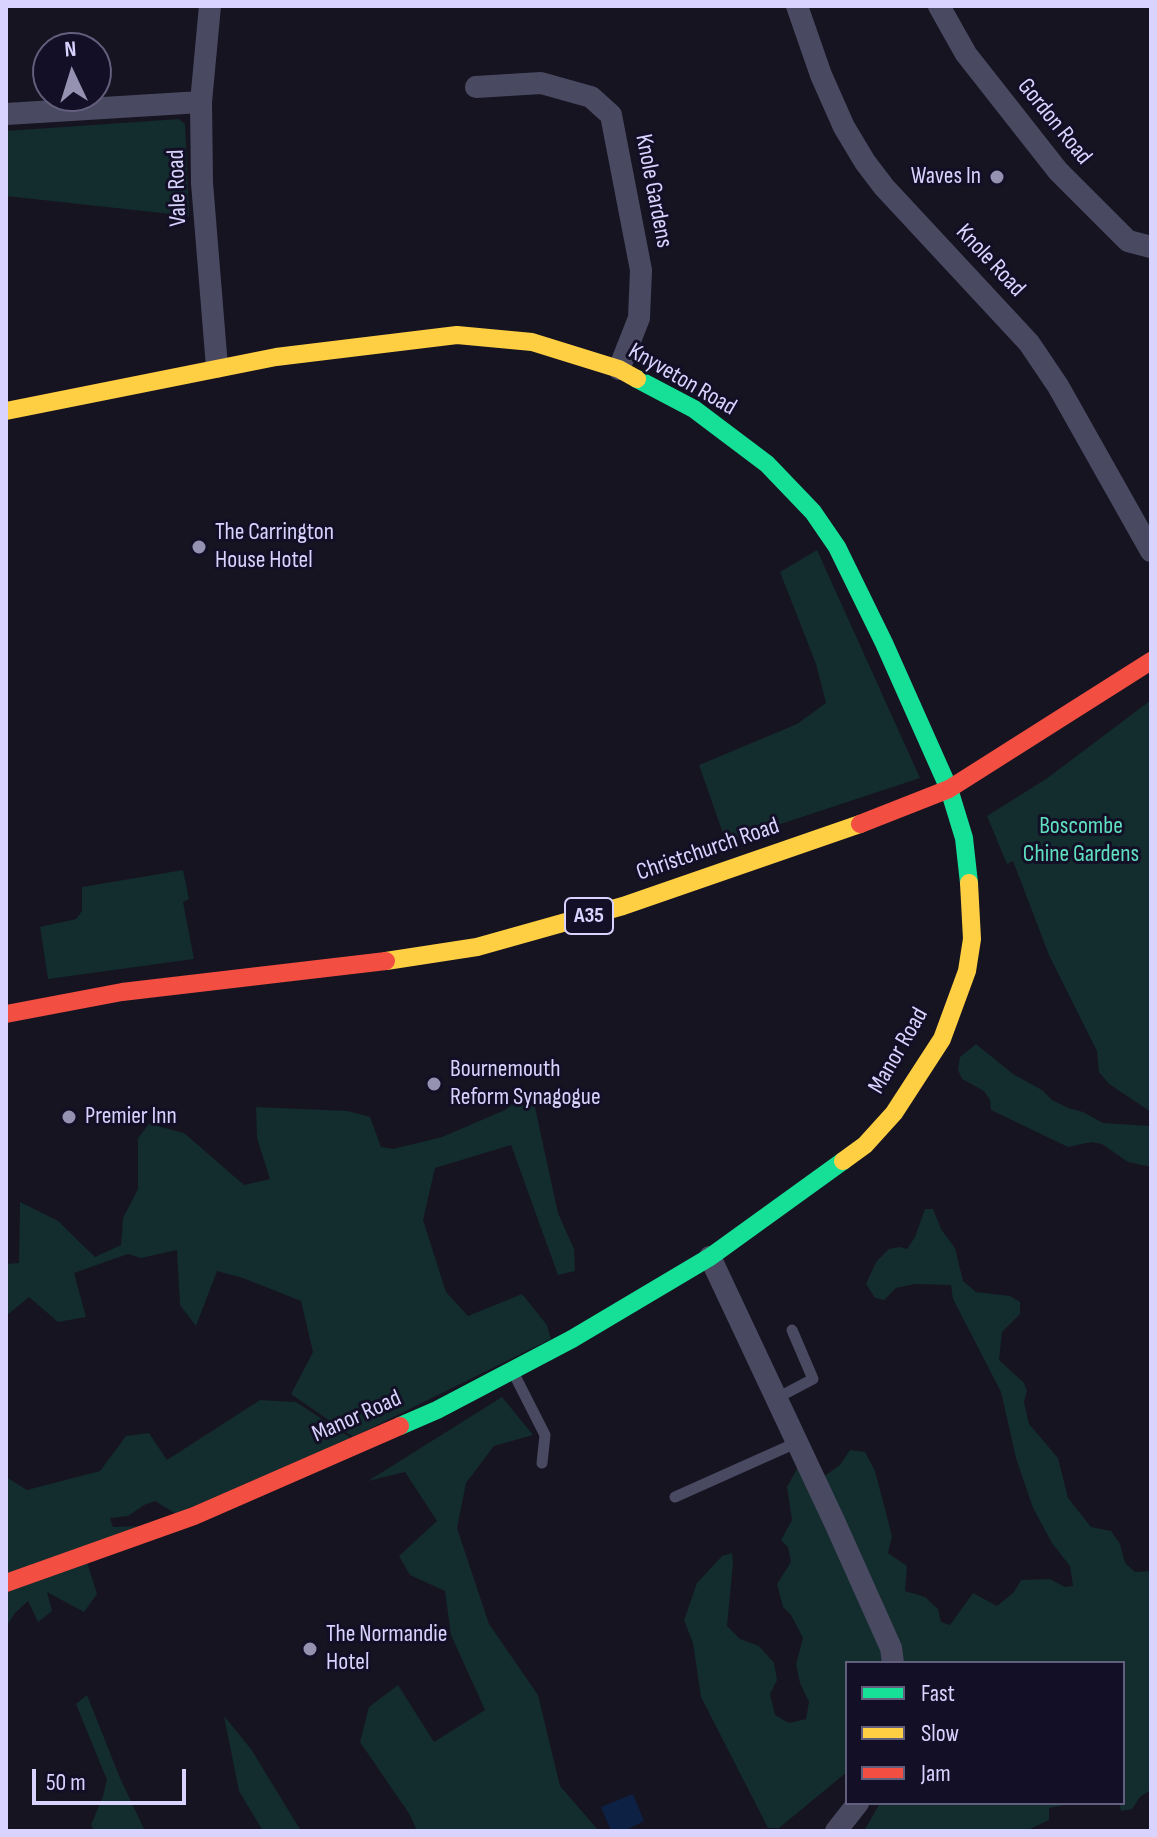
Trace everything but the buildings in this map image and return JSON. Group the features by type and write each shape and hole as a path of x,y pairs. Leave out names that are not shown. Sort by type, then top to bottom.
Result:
{"street":[{"name":"Vale Road","path":"210,6 201,102 204,218 217,367"},
{"name":"Gordon Road","path":"939,6 966,54 1058,171 1128,241 1151,247"},
{"name":"Knole Road","path":"800,8 838,114 865,162 884,187 1029,343 1058,386 1151,551"},
{"name":"Knole Gardens","path":"476,87 541,83 591,97 611,115 641,270 639,318 619,369"},
{"path":"6,114 201,102"},
{"name":"Knyveton Road","path":"6,411 217,367 329,349 457,335 532,342 619,369 694,409 738,441 767,464 813,512 837,547 949,789"},
{"name":"Christchurch Road","path":"6,1014 122,992 384,962 477,947 623,906 903,809 949,789 1151,661"},
{"name":"Manor Road","path":"6,1583 194,1516 318,1464 512,1372 710,1257 865,1145 894,1113 942,1039 967,971 972,939 969,867 949,789"},
{"path":"710,1257 885,1634 892,1661"},
{"path":"836,1831 856,1805"}],"lane":[{"path":"777,1398 813,1379 792,1330"},
{"path":"512,1372 545,1435 542,1463"},
{"path":"675,1497 798,1442"}],"green space":[{"path":"179,119 185,124 189,216 6,196 6,131"},
{"path":"817,550 920,778 726,842 699,765 797,724 826,703 816,664 780,572"},
{"name":"Boscombe Chine Gardens","path":"1151,700 1151,1112 1109,1084 1099,1072 1097,1051 1049,955 1013,861 1007,864 987,816 1046,779"},
{"path":"183,870 189,899 183,902 194,959 48,979 40,927 76,919 82,911 82,887"},
{"path":"976,1044 1013,1074 1068,1108 1103,1123 1151,1126 1151,1167 1128,1162 1102,1144 1091,1142 1068,1147 991,1110 990,1100 984,1091 962,1079 958,1070 960,1057"},
{"path":"531,1089 558,1213 574,1249 575,1271 558,1275 511,1145 435,1168 423,1220 446,1292 468,1316 522,1294 547,1325 551,1339 353,1437 291,1394 313,1352 301,1301 217,1271 196,1326 180,1305 177,1250 141,1258 128,1254 74,1273 86,1317 58,1322 29,1297 6,1316 6,1264 19,1263 20,1202 58,1221 95,1257 121,1245 123,1218 138,1189 138,1138 149,1124 184,1133 244,1185 270,1179 257,1138 256,1107 348,1111 370,1117 381,1147 393,1149 442,1137 505,1110"},
{"path":"925,1209 933,1209 941,1229 955,1248 963,1281 976,1292 1010,1296 1020,1302 1020,1314 1002,1332 999,1360 1024,1383 1029,1424 1058,1458 1068,1498 1091,1527 1111,1531 1120,1544 1125,1563 1135,1572 1151,1571 1151,1790 1140,1797 1132,1809 1121,1811 1120,1805 1125,1805 1125,1661 845,1661 845,1774 779,1828 768,1828 701,1697 693,1643 684,1620 697,1583 722,1556 732,1553 727,1626 740,1639 759,1646 774,1663 777,1680 770,1694 775,1715 789,1723 806,1719 809,1702 796,1664 803,1638 783,1607 777,1584 791,1562 788,1547 781,1540 792,1520 787,1487 798,1467 823,1477 840,1465 850,1450 865,1452 875,1471 892,1536 888,1553 907,1566 905,1591 925,1597 938,1609 941,1622 950,1625 973,1593 997,1606 1014,1592 1021,1580 1050,1579 1065,1587 1073,1586 1070,1566 1052,1543 1033,1508 1016,1458 1001,1392 953,1299 951,1285 915,1284 896,1288 884,1300 875,1298 866,1284 876,1262 889,1249 907,1249"},
{"path":"502,1397 533,1435 494,1446 466,1483 457,1528 489,1624 538,1695 560,1786 599,1831 417,1831 410,1815 360,1742 369,1707 398,1685 434,1742 485,1710 451,1635 445,1591 410,1575 399,1556 437,1521 405,1472 368,1481"},
{"path":"260,1400 296,1402 351,1438 176,1514 155,1501 128,1516 110,1518 113,1527 144,1526 6,1578 6,1477 27,1490 100,1471 126,1436 149,1433 167,1460"},
{"path":"87,1562 97,1594 84,1612 47,1592 52,1611 38,1622 28,1601 6,1627 6,1589"},
{"path":"87,1695 145,1831 95,1831 91,1825 107,1780 76,1704"},
{"path":"224,1716 251,1749 301,1831 263,1831 239,1791"},
{"path":"879,1805 1064,1805 1049,1808 1049,1820 1026,1831 864,1831"}],"water":[{"path":"633,1794 644,1821 624,1831 611,1831 601,1807"}],"traffic: fast":[{"path":"637,379 694,409 767,464 813,512 837,547 949,789 964,838 969,883"},
{"path":"400,1426 437,1410 572,1339 710,1257 843,1161"}],"traffic: slow":[{"path":"6,411 276,357 457,335 532,342 619,369 637,379"},
{"path":"386,961 477,947 623,906 860,824"},
{"path":"843,1161 865,1145 894,1113 942,1039 967,971 972,939 969,883"}],"traffic: jam":[{"path":"860,824 949,789 1151,661"},
{"path":"6,1014 122,992 386,961"},
{"path":"6,1583 194,1516 400,1426"}],"place":[{"name":"Waves In","path":"997,177"},
{"name":"The Carrington House Hotel","path":"199,547"},
{"name":"Bournemouth Reform Synagogue","path":"434,1084"},
{"name":"Premier Inn","path":"69,1117"},
{"name":"The Normandie Hotel","path":"310,1649"}]}
